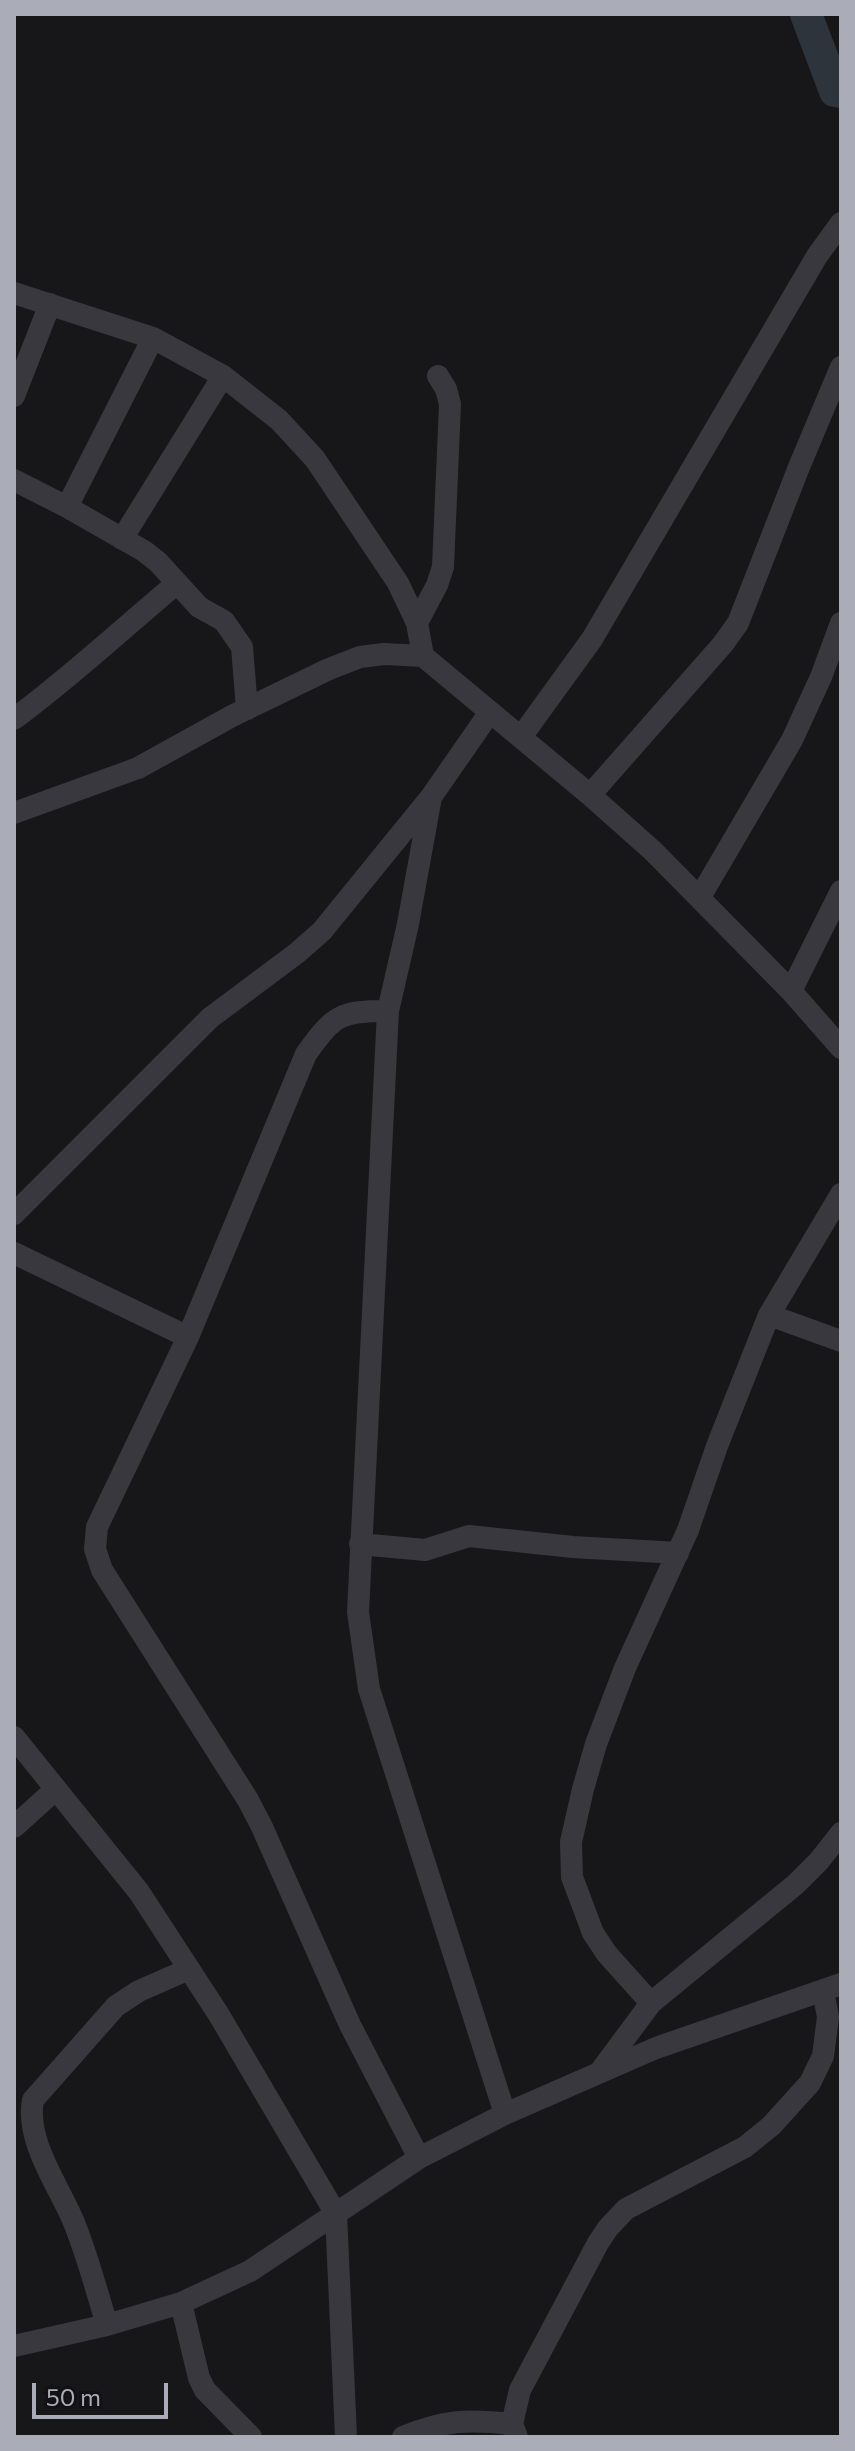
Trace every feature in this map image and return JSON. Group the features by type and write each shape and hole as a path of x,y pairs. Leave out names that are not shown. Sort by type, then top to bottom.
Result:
{"street":[{"path":"521,737 592,639 817,256 841,223"},
{"path":"14,293 153,338 223,376 279,420 315,459 392,574 417,623 423,656"},
{"path":"14,396 50,304"},
{"path":"67,507 153,338"},
{"path":"590,795 738,623 841,367"},
{"path":"122,539 223,376"},
{"path":"417,623 443,567 450,404 438,376"},
{"path":"14,480 67,507 158,562 199,607 224,621 242,647 247,709"},
{"path":"14,719 48,694 176,584"},
{"path":"700,897 792,740 821,677 841,623"},
{"path":"14,813 138,768 247,709 360,657 384,654 423,656 653,851 791,991 841,1048"},
{"path":"14,1214 210,1018 322,931 431,797 490,712"},
{"path":"431,797 408,924 388,1011 358,1612 369,1689 505,2114"},
{"path":"791,991 841,891"},
{"path":"388,1011 360,1011 327,1024 306,1054 188,1337 130,1462 109,1498 97,1527 95,1549 102,1570 255,1813 350,2025 419,2158"},
{"path":"651,2003 607,1954 593,1933 572,1877 571,1842 596,1744 625,1668 688,1530 717,1446 769,1315 841,1194"},
{"path":"14,1253 188,1337"},
{"path":"769,1315 841,1341"},
{"path":"360,1544 425,1550 469,1536 573,1547 678,1553"},
{"path":"14,1737 139,1892 219,2015 336,2214 346,2437"},
{"path":"14,1827 56,1789"},
{"path":"597,2075 651,2003 796,1884 841,1833"},
{"path":"107,2325 75,2226 33,2134 30,2115 33,2100 116,2006 139,1991 189,1969"},
{"path":"14,2346 107,2325 181,2303 250,2271 419,2158 505,2114 656,2048 832,1988 823,2056 810,2083 760,2137 626,2209 608,2228 520,2390 514,2430 479,2420 448,2421 403,2437"},
{"path":"181,2303 199,2378 205,2390 251,2437"}],"waterway":[{"path":"806,14 835,91 841,92"}]}
